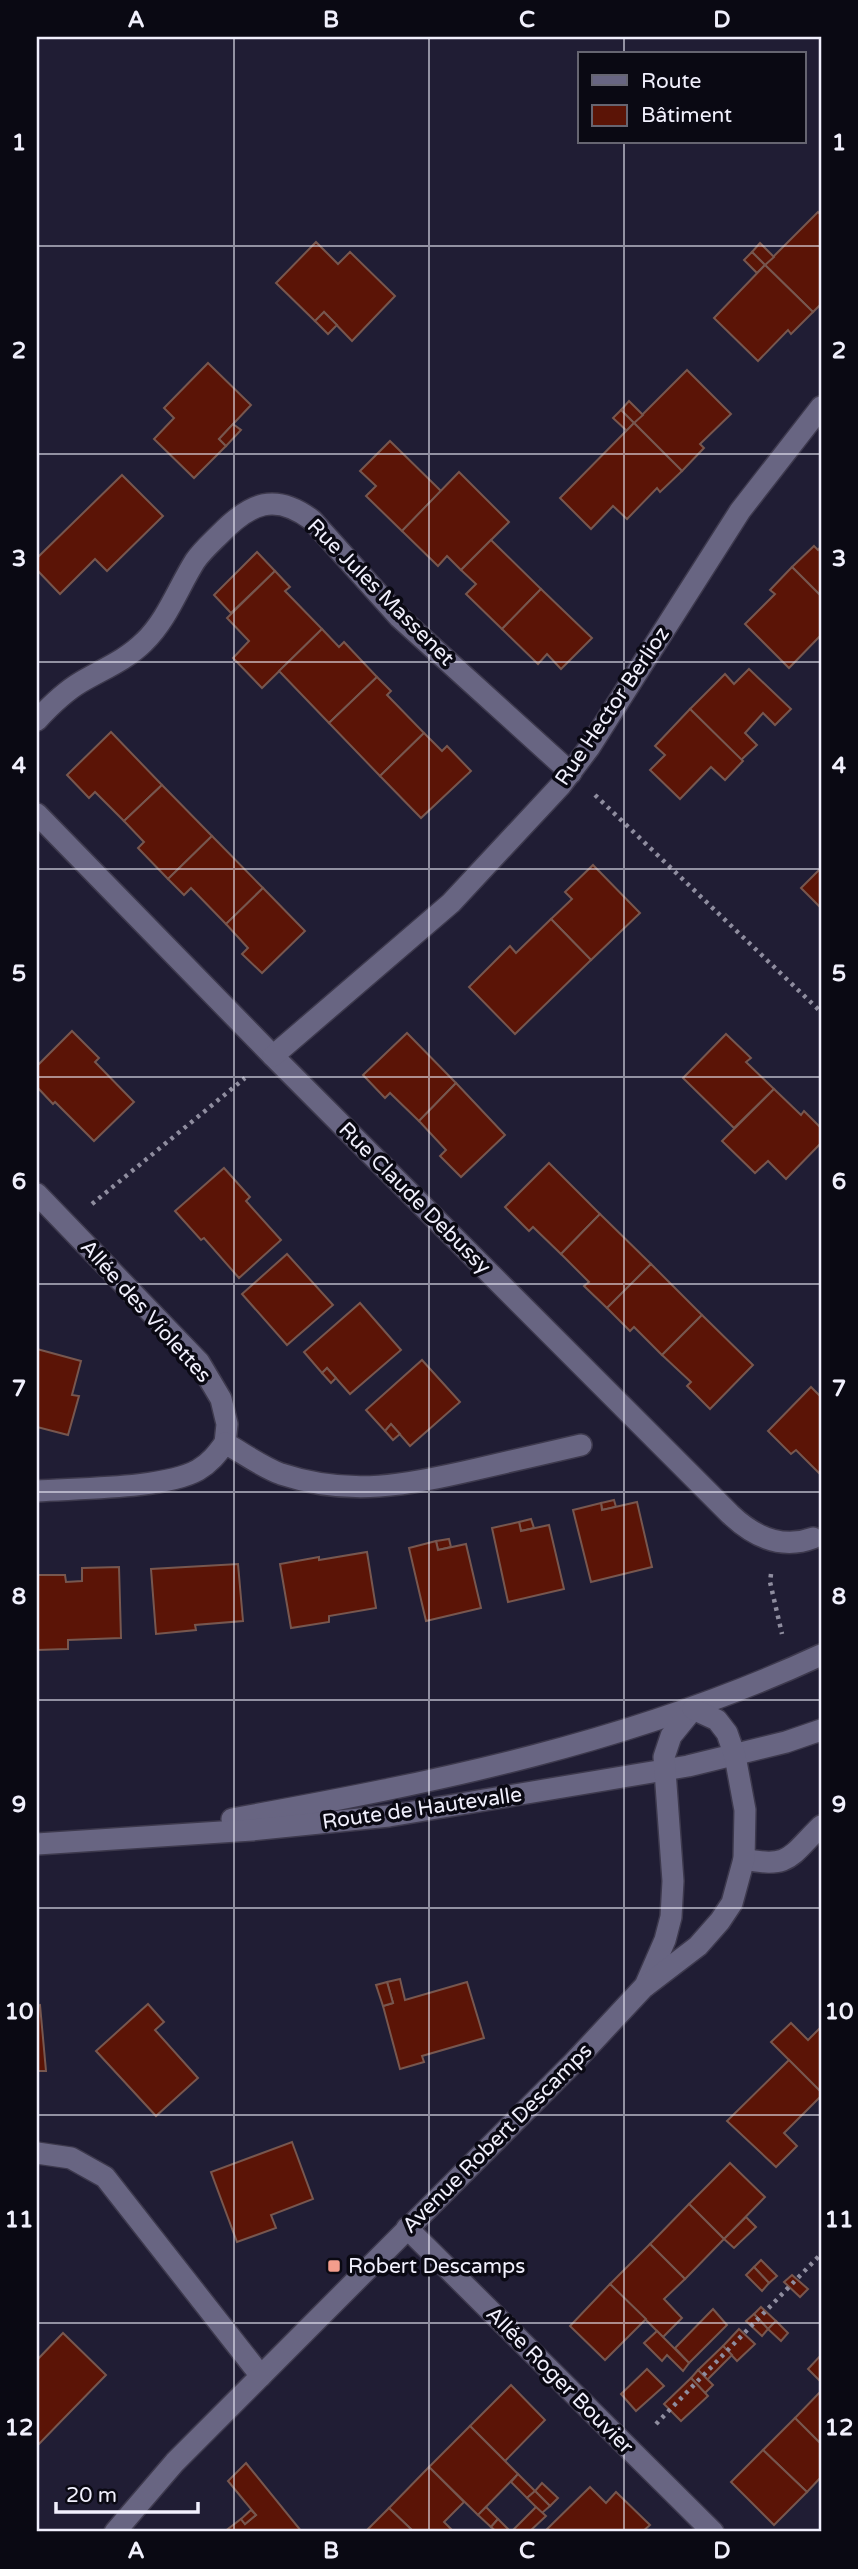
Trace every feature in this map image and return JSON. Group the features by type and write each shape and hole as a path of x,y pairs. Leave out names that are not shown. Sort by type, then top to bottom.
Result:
{"street":[{"name":"Rue Hector Berlioz","path":"273,1056 451,903 571,773 740,512 821,408"},
{"name":"Rue Jules Massenet","path":"37,720 68,690 123,659 147,639 199,556 233,521 250,509 277,504 297,509 312,520 399,617 571,773"},
{"name":"Rue Claude Debussy","path":"37,814 273,1056 730,1514 748,1529 777,1542"},
{"name":"Allée des Violettes","path":"37,1194 198,1362 221,1399 227,1423 225,1443"},
{"path":"37,1492 177,1478 198,1470 214,1458 225,1443 279,1473 319,1485 356,1488 388,1487 424,1481 581,1445"},
{"path":"777,1542 795,1543 813,1538"},
{"path":"693,1709 821,1655"},
{"name":"Avenue Robert Descamps","path":"115,2532 167,2470 574,2063 643,1988 698,1946 720,1921 732,1903 744,1859 746,1818 735,1756 723,1726 693,1709 666,1745 664,1770 673,1881 671,1917 643,1988"},
{"name":"Route de Hautevalle","path":"106,1841 312,1805 507,1765 693,1709"},
{"path":"735,1756 821,1730"},
{"name":"Route de Hautevalle","path":"37,1844 106,1841 389,1816 735,1756"},
{"path":"744,1859 765,1864 782,1862 821,1826"},
{"path":"37,2153 71,2158 105,2178 261,2376"},
{"name":"Allée Roger Bouvier","path":"407,2228 713,2532"}],"path":[{"path":"571,773 821,1012"},
{"path":"67,1224 273,1056"},
{"path":"777,1542 770,1582 791,1669"},
{"path":"631,2450 821,2254"}],"building":[{"path":"818,212 821,215 821,304 813,312 765,265"},
{"path":"316,242 338,264 350,252 395,296 352,341 324,312 315,321 276,283"},
{"path":"760,243 774,257 765,265 752,252"},
{"path":"752,252 765,265 757,273 744,260"},
{"path":"765,265 813,312 791,334 788,330 758,361 714,318"},
{"path":"324,312 337,325 328,334 315,321"},
{"path":"208,363 251,405 219,439 226,446 194,478 154,439 174,418 164,408"},
{"path":"687,370 731,414 700,444 704,448 682,471 634,423"},
{"path":"629,401 643,415 634,423 621,410"},
{"path":"621,410 634,423 627,431 613,418"},
{"path":"634,423 682,471 660,492 657,488 627,519 613,506 591,529 560,498"},
{"path":"233,424 241,430 226,446 219,439"},
{"path":"390,441 441,491 402,531 366,496 376,486 360,471"},
{"path":"459,472 509,522 461,570 447,556 438,566 402,531"},
{"path":"122,475 163,516 107,571 95,559 60,594 37,570 37,558"},
{"path":"491,540 541,589 502,629 466,594 476,584 461,570"},
{"path":"814,546 818,550 821,546 821,596 792,567"},
{"path":"257,552 275,571 231,613 214,595"},
{"path":"792,567 821,596 821,635 789,668 745,624 775,594 770,590"},
{"path":"275,571 290,587 285,591 322,629 262,688 233,658 249,641 227,618"},
{"path":"541,589 592,638 561,669 547,654 538,664 502,629"},
{"path":"322,629 339,647 344,642 377,677 329,723 279,671"},
{"path":"749,669 791,709 775,725 763,713 745,733 757,745 741,760 690,709 725,674 734,684"},
{"path":"377,677 391,691 387,695 424,733 380,776 329,723"},
{"path":"690,709 743,761 725,780 711,767 680,799 650,770 665,755 655,746"},
{"path":"111,732 162,785 124,821 95,792 89,798 67,775"},
{"path":"424,733 442,751 447,746 471,771 421,818 380,776"},
{"path":"162,785 212,836 168,879 138,848 144,842 124,821"},
{"path":"212,836 263,888 226,924 191,888 184,895 168,879"},
{"path":"593,865 640,913 591,960 551,919 572,899 565,892"},
{"path":"821,868 821,908 801,888"},
{"path":"263,888 305,931 262,973 242,954 248,948 226,924"},
{"path":"551,919 591,960 515,1034 469,987 510,946 516,953"},
{"path":"72,1031 99,1058 95,1062 134,1102 94,1141 37,1087 37,1066"},
{"path":"407,1033 456,1083 419,1121 390,1093 385,1098 363,1075"},
{"path":"726,1034 751,1058 746,1062 774,1089 734,1128 683,1078"},
{"path":"456,1083 505,1135 461,1177 440,1156 446,1150 419,1121"},
{"path":"774,1089 801,1115 804,1111 821,1128 821,1143 786,1179 768,1161 755,1173 722,1141"},
{"path":"549,1163 600,1214 561,1254 533,1227 529,1231 505,1207"},
{"path":"224,1168 250,1197 246,1201 281,1240 239,1278 204,1238 201,1240 175,1211"},
{"path":"600,1214 651,1264 607,1308 584,1286 589,1282 561,1254"},
{"path":"287,1254 333,1305 287,1345 242,1294"},
{"path":"651,1264 702,1315 662,1355 634,1327 630,1331 607,1308"},
{"path":"360,1303 401,1350 350,1394 327,1368 322,1373 304,1352"},
{"path":"702,1315 753,1365 710,1409 687,1386 691,1382 662,1355"},
{"path":"37,1349 81,1361 72,1395 79,1396 68,1435 37,1427"},
{"path":"422,1360 460,1402 410,1446 391,1424 385,1431 366,1410"},
{"path":"327,1368 336,1378 331,1383 322,1373"},
{"path":"811,1387 821,1397 821,1475 796,1450 791,1454 768,1431"},
{"path":"391,1424 400,1434 393,1440 385,1431"},
{"path":"614,1500 616,1507 602,1510 601,1503"},
{"path":"637,1502 652,1567 591,1582 573,1510 601,1503 602,1510"},
{"path":"531,1519 534,1528 521,1531 519,1522"},
{"path":"519,1522 521,1531 549,1525 564,1589 508,1602 492,1528"},
{"path":"449,1539 451,1547 438,1550 436,1541"},
{"path":"436,1541 438,1550 466,1544 481,1608 426,1621 409,1548"},
{"path":"367,1552 376,1608 329,1616 329,1622 291,1628 280,1564"},
{"path":"238,1564 243,1621 195,1625 196,1630 156,1634 151,1569"},
{"path":"119,1567 121,1638 68,1640 68,1649 37,1650 37,1575 65,1575 66,1582 82,1581 82,1568"},
{"path":"400,1979 405,2000 467,1982 484,2038 422,2056 424,2062 400,2069 383,2006 393,2003 387,1982"},
{"path":"387,1982 393,2003 383,2006 376,1985"},
{"path":"148,2004 164,2022 155,2030 198,2078 156,2116 96,2051"},
{"path":"40,2005 46,2071 37,2071 37,2006"},
{"path":"791,2023 808,2040 821,2027 821,2092 771,2042"},
{"path":"789,2060 821,2092 821,2096 784,2133 797,2146 776,2167 727,2121"},
{"path":"292,2142 313,2199 271,2215 276,2228 237,2242 211,2172"},
{"path":"730,2163 765,2197 724,2239 689,2204"},
{"path":"689,2204 724,2239 685,2279 650,2244"},
{"path":"746,2217 756,2227 734,2248 724,2239"},
{"path":"650,2244 685,2279 664,2299 682,2318 663,2337 610,2284"},
{"path":"761,2260 777,2276 769,2283 754,2267"},
{"path":"754,2267 769,2283 762,2291 746,2275"},
{"path":"792,2275 808,2289 800,2297 784,2282"},
{"path":"610,2284 646,2319 605,2360 570,2326"},
{"path":"761,2307 776,2321 768,2329 754,2314"},
{"path":"713,2309 727,2325 689,2363 675,2348"},
{"path":"754,2314 768,2329 762,2336 746,2321"},
{"path":"776,2321 788,2333 781,2341 768,2329"},
{"path":"739,2329 755,2344 737,2361 723,2346"},
{"path":"657,2331 689,2363 683,2371 667,2355 662,2361 644,2343"},
{"path":"63,2333 106,2375 37,2446 37,2360"},
{"path":"723,2346 732,2355 707,2380 698,2370"},
{"path":"821,2355 821,2382 808,2369"},
{"path":"647,2369 664,2386 636,2411 621,2394"},
{"path":"698,2370 713,2385 705,2393 691,2378"},
{"path":"691,2378 708,2396 681,2421 664,2404"},
{"path":"511,2385 545,2420 505,2461 470,2426"},
{"path":"821,2391 821,2444 795,2418"},
{"path":"795,2418 821,2444 821,2477 807,2492 763,2450"},
{"path":"470,2426 518,2474 478,2515 429,2467"},
{"path":"763,2450 807,2492 774,2525 731,2482"},
{"path":"246,2463 302,2532 224,2532 241,2519 245,2524 256,2515 228,2481"},
{"path":"429,2467 464,2502 444,2522 454,2532 414,2532 389,2508"},
{"path":"518,2474 535,2491 527,2498 511,2482"},
{"path":"542,2483 558,2498 550,2506 535,2491"},
{"path":"590,2487 606,2503 616,2492 650,2525 642,2532 544,2532"},
{"path":"535,2491 550,2506 542,2513 527,2498"},
{"path":"486,2507 498,2519 491,2527 478,2515"},
{"path":"536,2507 546,2516 529,2532 511,2532"},
{"path":"389,2508 414,2532 365,2532"},
{"path":"251,2510 256,2515 245,2524 241,2519"},
{"path":"498,2519 511,2532 497,2532 491,2527"}],"place":[{"name":"Robert Descamps","path":"334,2266"}]}
